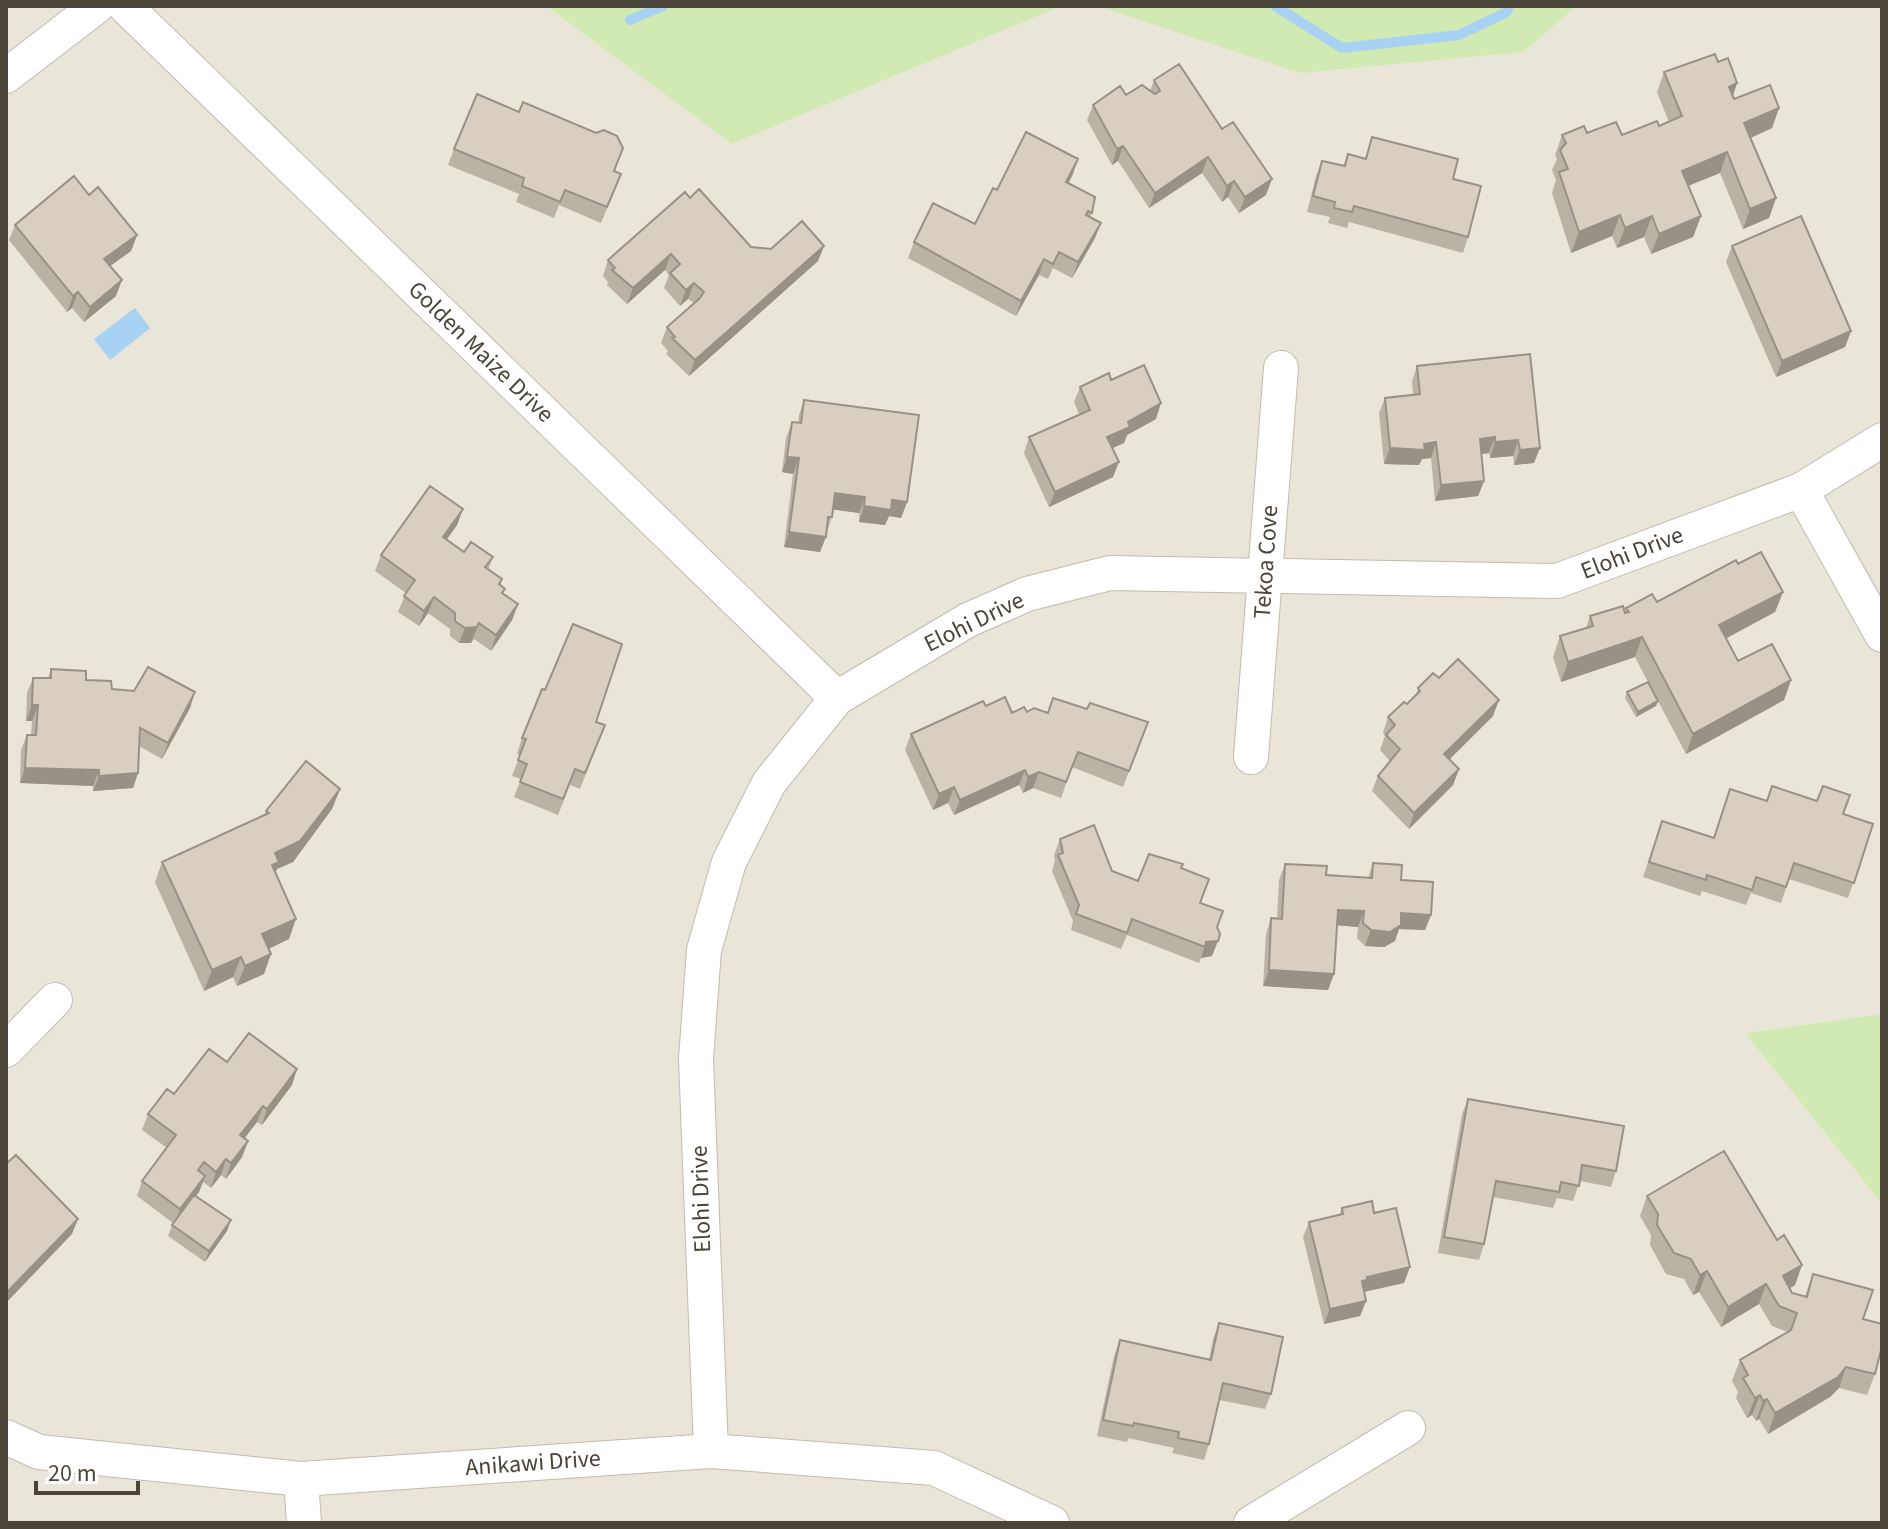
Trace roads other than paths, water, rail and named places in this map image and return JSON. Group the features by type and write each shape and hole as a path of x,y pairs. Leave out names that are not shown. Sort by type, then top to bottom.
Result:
{"street":[{"path":"6,76 97,6"},
{"name":"Golden Maize Drive","path":"125,6 837,698"},
{"name":"Tekoa Cove","path":"1251,757 1281,368"},
{"name":"Elohi Drive","path":"711,1451 696,1059 704,950 729,862 769,783 837,698 968,620 1027,594 1110,573 1557,581 1801,490 1882,440"},
{"path":"1801,490 1882,635"},
{"path":"6,1050 55,1000"},
{"path":"1251,1523 1408,1428"},
{"name":"Anikawi Drive","path":"6,1437 39,1452 301,1479 711,1451 934,1468 1052,1523"},
{"path":"301,1479 304,1523"}],"water":[{"path":"135,308 150,328 110,360 94,339"}],"waterway":[{"path":"630,20 663,6"},
{"path":"1275,6 1342,48 1459,35 1507,12 1509,6"}]}
